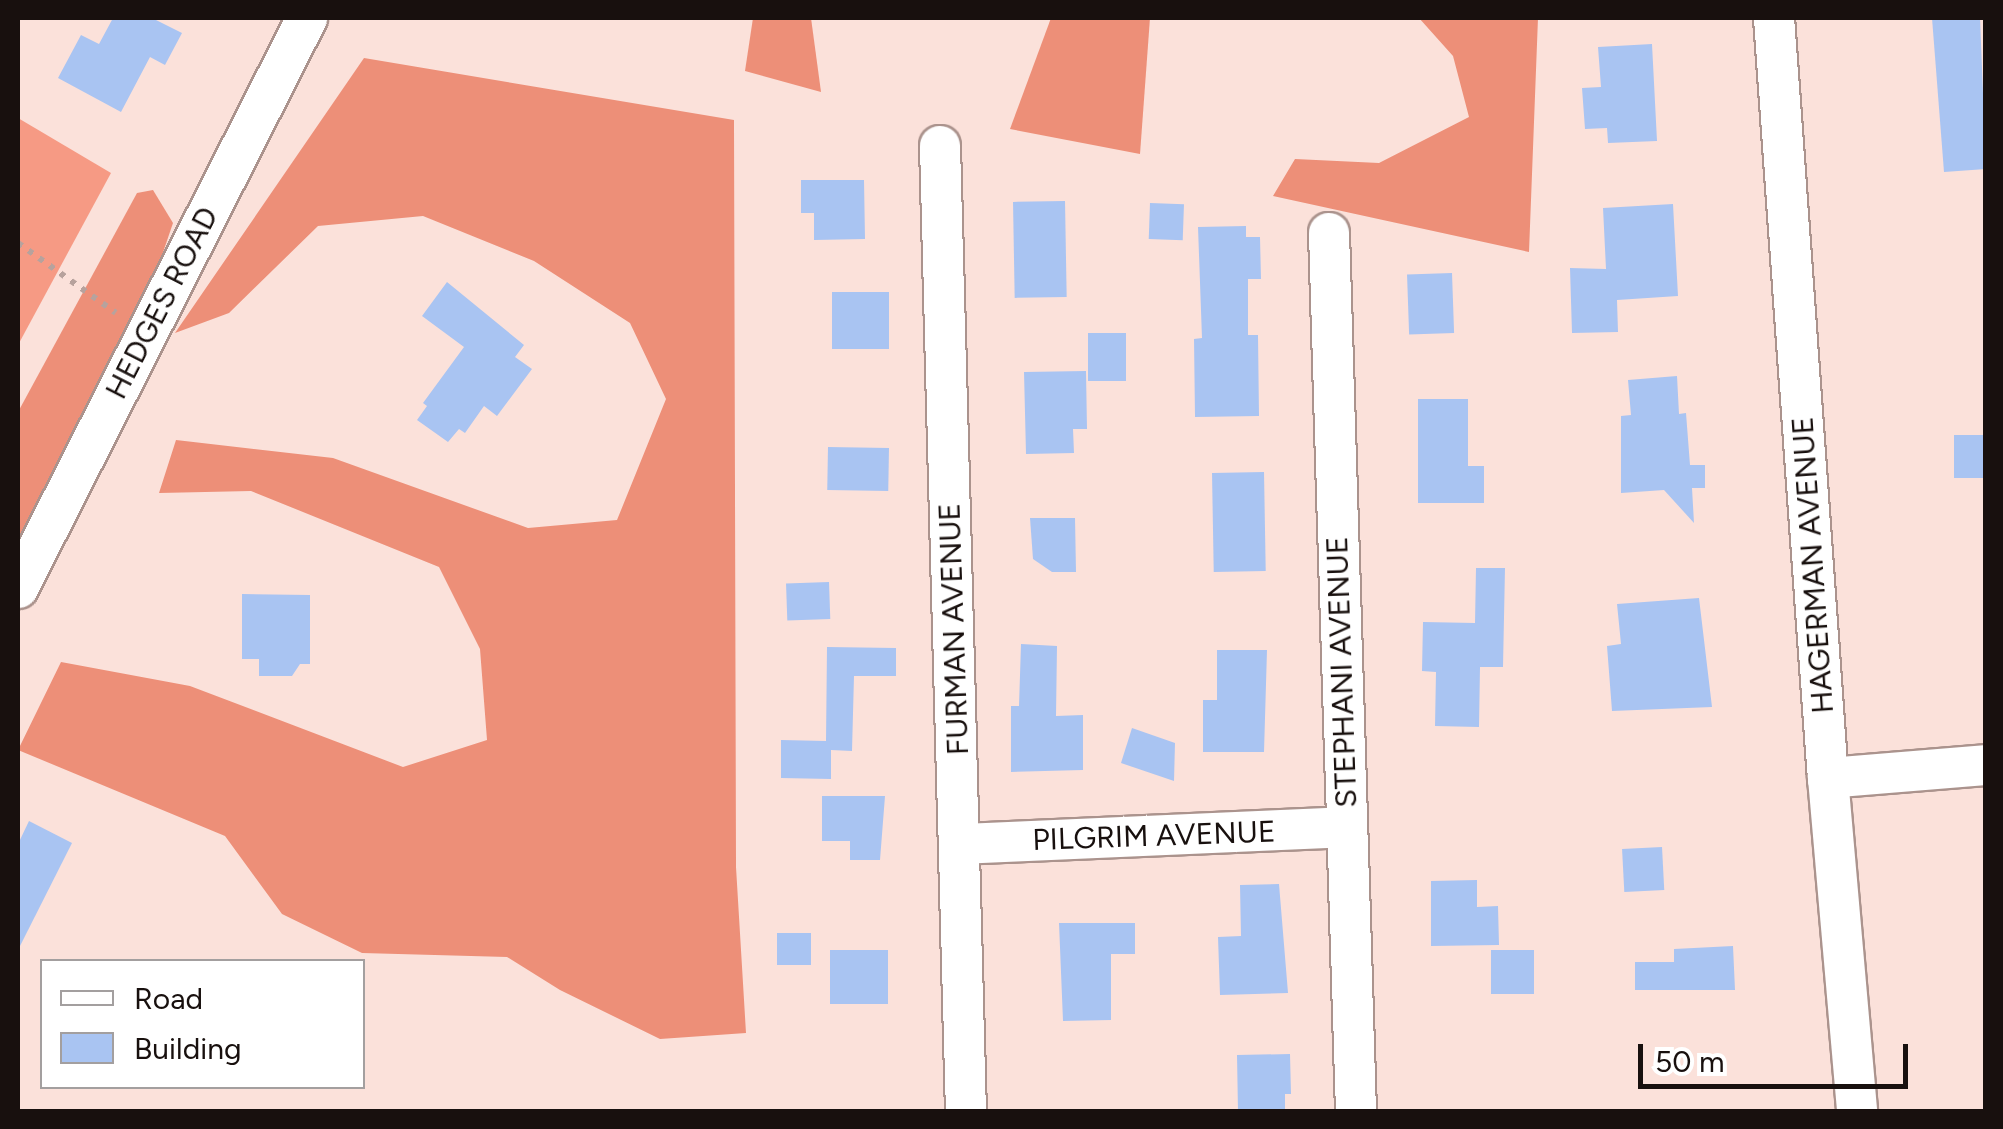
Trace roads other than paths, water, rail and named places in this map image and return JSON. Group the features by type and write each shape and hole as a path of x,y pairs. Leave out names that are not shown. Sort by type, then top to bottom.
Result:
{"street":[{"name":"HEDGES ROAD","path":"18,588 307,18"},
{"name":"HAGERMAN AVENUE","path":"1774,18 1828,778 1857,1112"},
{"name":"FURMAN AVENUE","path":"940,146 966,1112"},
{"name":"STEPHANI AVENUE","path":"1329,233 1356,1112"},
{"path":"1828,778 1986,765"},
{"name":"PILGRIM AVENUE","path":"961,844 1347,828"}]}
